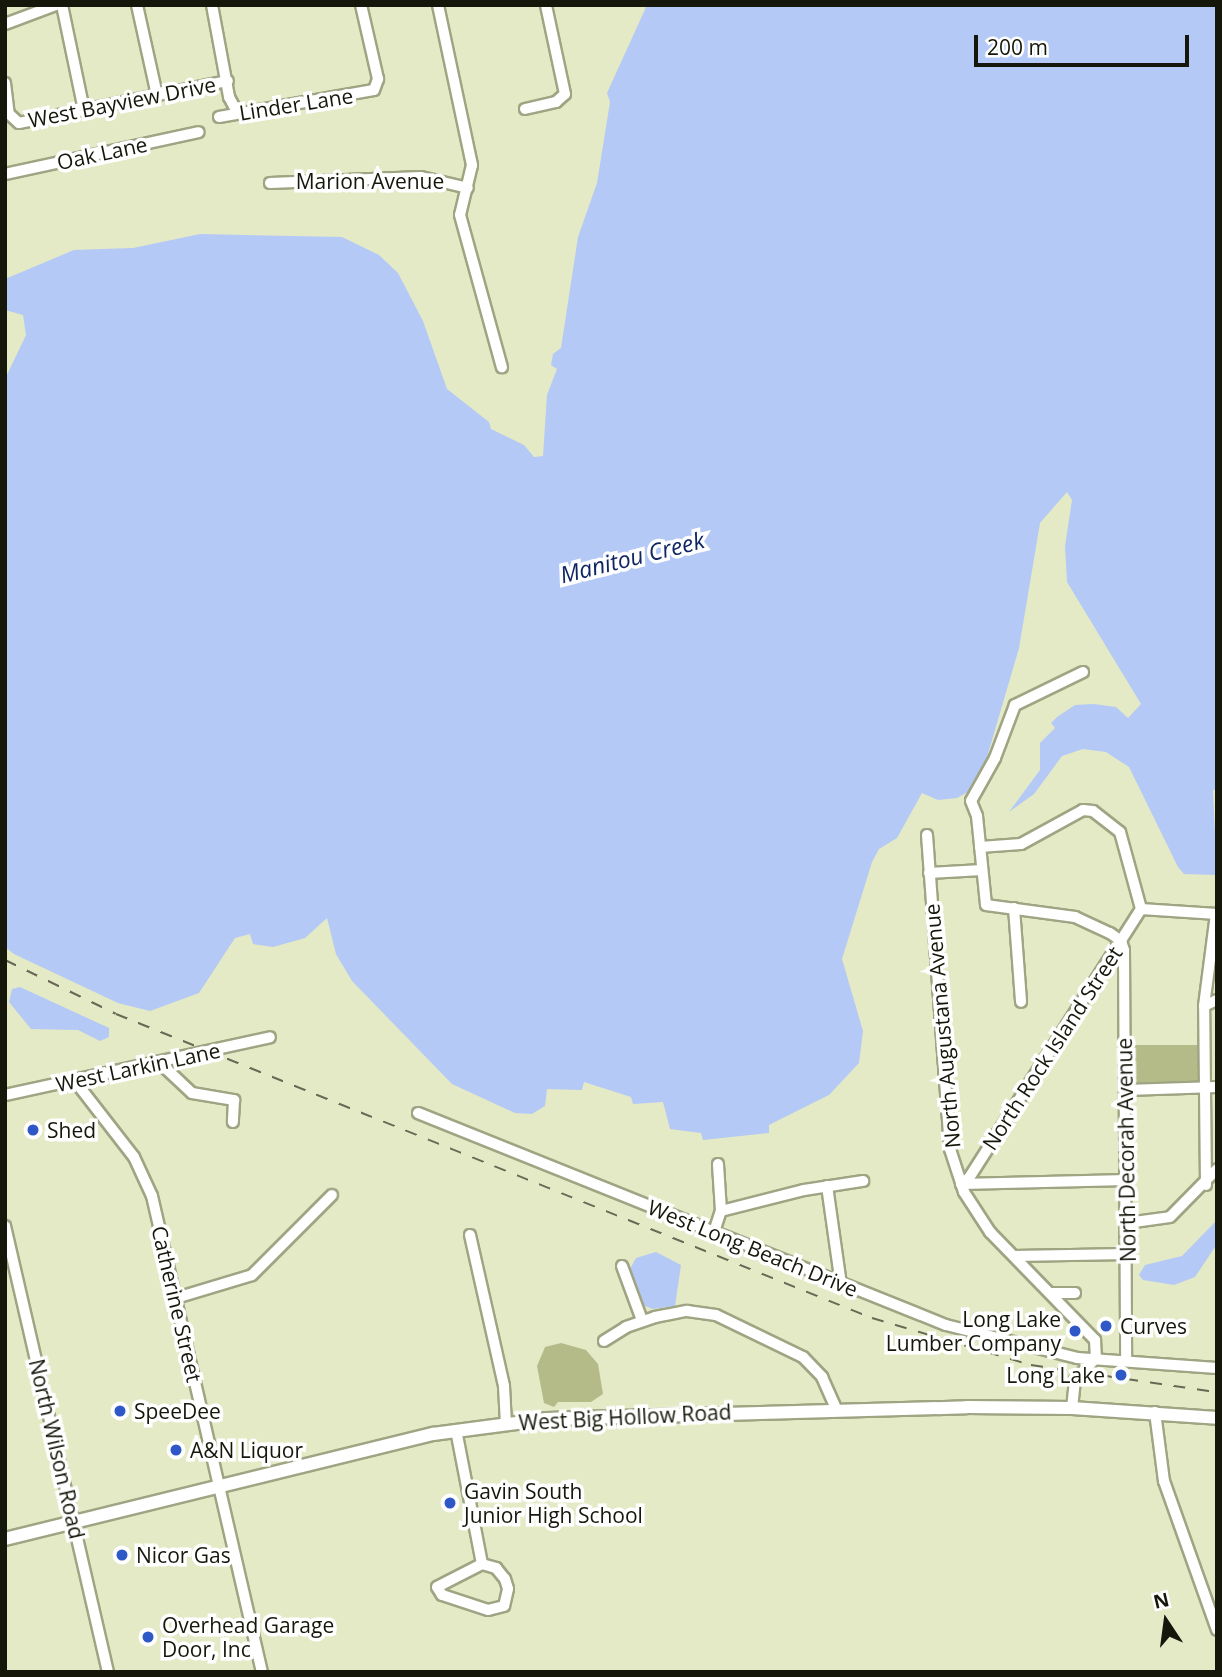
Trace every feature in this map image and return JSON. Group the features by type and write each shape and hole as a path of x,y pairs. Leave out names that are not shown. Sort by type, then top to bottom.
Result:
{"main road":[{"name":"West Big Hollow Road","path":"5,1539 456,1430 506,1423 588,1415 1072,1408 1217,1418"}],"street":[{"path":"5,24 56,5"},
{"path":"62,5 84,110"},
{"path":"137,5 157,95"},
{"path":"212,5 232,107 237,112"},
{"name":"Linder Lane","path":"219,117 237,112 253,114 374,90 379,85 360,5"},
{"path":"438,5 472,165 460,215 502,367"},
{"path":"525,109 565,97 546,5"},
{"name":"West Bayview Drive","path":"5,84 9,114 19,123 228,81"},
{"name":"Oak Lane","path":"5,174 199,132"},
{"name":"Marion Avenue","path":"270,183 421,177 468,188"},
{"path":"1083,672 1023,698 1011,710 995,758 971,796 986,905 1075,918 1121,941"},
{"path":"980,847 1021,844 1083,810 1093,811 1120,832 1141,909 1216,914 1204,1006 1206,1185"},
{"name":"North Augustana Avenue","path":"927,835 947,1124 961,1184 990,1232 1091,1334 1096,1358"},
{"path":"929,873 982,870"},
{"path":"1014,908 1021,1002"},
{"name":"North Rock Island Street","path":"961,1184 1141,909"},
{"name":"North Decorah Avenue","path":"1121,941 1126,1090 1126,1360"},
{"path":"1204,1006 1217,1000"},
{"name":"West Larkin Lane","path":"5,1095 270,1037"},
{"path":"159,1062 192,1093 234,1100 233,1122"},
{"name":"Catherine Street","path":"75,1081 147,1178 262,1672"},
{"path":"1126,1090 1217,1087"},
{"name":"West Long Beach Drive","path":"418,1113 841,1284 984,1336 1077,1358 1217,1368"},
{"path":"714,1232 721,1211 718,1164"},
{"path":"1127,1223 1170,1217 1206,1185 1217,1169"},
{"path":"961,1184 1127,1180"},
{"path":"721,1211 827,1186 863,1181"},
{"path":"827,1186 841,1284"},
{"path":"176,1298 252,1275 332,1195"},
{"name":"North Wilson Road","path":"5,1226 108,1672"},
{"path":"470,1235 504,1386 506,1423"},
{"path":"1014,1256 1127,1254"},
{"path":"622,1266 642,1320"},
{"path":"1053,1293 1075,1293"},
{"path":"604,1341 642,1320 702,1312 771,1338 813,1366 837,1410"},
{"path":"1072,1408 1075,1380 1096,1358"},
{"path":"1154,1412 1164,1481 1217,1629"},
{"path":"456,1430 482,1564"},
{"path":"482,1564 496,1568 505,1579 509,1589 504,1606 488,1610 456,1602 436,1587 482,1564"}],"green space":[{"path":"1125,1045 1205,1045 1205,1089 1125,1089"},
{"path":"561,1343 586,1350 598,1364 603,1394 591,1402 558,1402 554,1407 544,1403 537,1366 545,1347"}],"water":[{"name":"Manitou Creek","path":"647,5 1217,5 1217,787 1213,791 1217,875 1184,874 1178,867 1129,767 1106,752 1083,749 1062,756 1034,794 1009,812 1040,770 1040,743 1055,728 1051,723 1057,717 1075,705 1094,704 1116,707 1128,718 1141,704 1067,582 1065,546 1072,500 1067,492 1040,523 1019,648 985,764 968,792 957,798 938,800 922,793 897,838 879,849 872,862 842,959 863,1031 859,1063 829,1095 769,1125 769,1133 703,1140 701,1133 670,1129 663,1102 633,1104 631,1097 584,1082 582,1090 547,1089 545,1106 532,1114 515,1113 452,1084 352,981 336,954 327,918 305,938 273,947 253,944 250,934 235,938 199,993 150,1011 118,1003 14,954 5,947 5,379 26,335 23,315 5,310 5,279 74,250 133,248 200,234 342,237 379,255 398,273 423,321 447,389 489,422 491,429 524,445 534,457 543,456 547,395 557,369 551,365 553,354 561,348 578,237 597,183 610,102 607,93"},
{"path":"20,987 109,1028 109,1037 100,1041 78,1030 31,1029 9,1002 12,989"},
{"path":"1217,1220 1217,1244 1195,1277 1174,1285 1143,1280 1139,1275 1145,1265 1182,1256"},
{"path":"656,1252 681,1265 675,1306 653,1309 642,1305 632,1289 630,1269 636,1258"}],"railway":[{"path":"5,960 116,1014 872,1318 1031,1365 1217,1392"}],"place":[{"name":"Shed","path":"33,1130"},
{"name":"Curves","path":"1106,1326"},
{"name":"Long Lake Lumber Company","path":"1075,1331"},
{"name":"Long Lake","path":"1121,1375"},
{"name":"SpeeDee","path":"120,1411"},
{"name":"A&N Liquor","path":"176,1450"},
{"name":"Gavin South Junior High School","path":"450,1503"},
{"name":"Nicor Gas","path":"122,1555"},
{"name":"Overhead Garage Door, Inc","path":"148,1637"}]}
